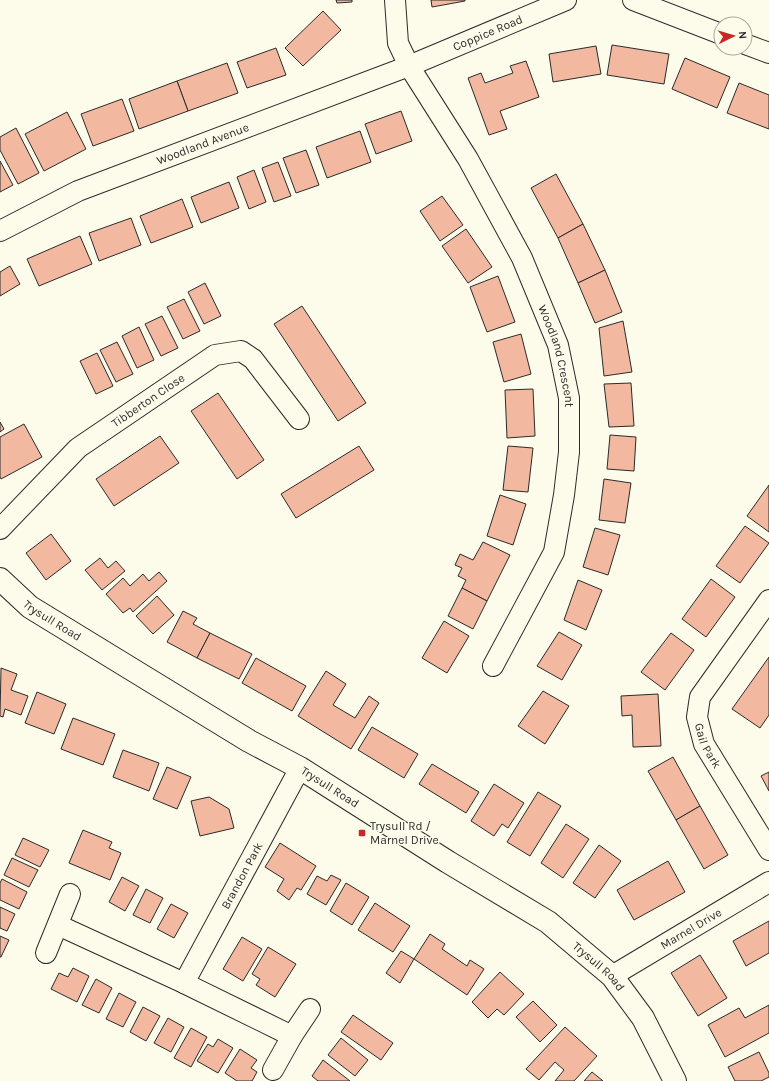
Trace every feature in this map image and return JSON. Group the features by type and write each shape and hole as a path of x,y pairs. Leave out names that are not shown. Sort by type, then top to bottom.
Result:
{"street":[{"name":"Woodland Crescent","path":"395,0 398,44 409,66 468,159 522,258 558,345 569,398 569,452 564,495 554,552 494,666"},
{"name":"Coppice Road","path":"409,66 566,0"},
{"path":"633,0 713,31"},
{"path":"753,47 769,53"},
{"name":"Woodland Avenue","path":"0,231 78,191 409,66"},
{"name":"Tibberton Close","path":"0,529 78,448 215,355 241,351 253,359 299,420"},
{"name":"Trysull Road","path":"0,579 30,607 249,741 300,768 448,862 548,922 612,976 643,1018 675,1081"},
{"name":"Gail Park","path":"769,600 700,697 697,718 704,744 769,850"},
{"name":"Brandon Park","path":"184,983 300,768"},
{"name":"Marnel Drive","path":"612,976 769,882"},
{"path":"46,953 70,894"},
{"path":"58,925 184,983 292,1036"},
{"path":"273,1070 292,1036 310,1009"}],"building":[{"path":"336,0 352,0 352,2 337,3"},
{"path":"431,0 465,0 465,1 432,7"},
{"path":"323,11 341,30 303,66 285,48"},
{"path":"612,45 669,54 664,84 607,75"},
{"path":"596,46 601,74 553,82 549,54"},
{"path":"276,48 286,75 247,88 237,62"},
{"path":"685,58 730,77 717,108 672,89"},
{"path":"526,61 539,97 500,111 507,129 489,135 468,78 481,73 485,83 513,73 510,66"},
{"path":"227,63 238,93 188,111 177,81"},
{"path":"177,81 188,111 139,129 129,99"},
{"path":"739,83 769,95 769,129 727,113"},
{"path":"122,99 134,131 93,146 81,114"},
{"path":"401,111 412,141 376,154 365,124"},
{"path":"67,112 86,149 44,171 25,134"},
{"path":"16,128 39,173 18,184 0,150 0,137"},
{"path":"360,131 371,162 327,178 316,147"},
{"path":"306,150 319,185 296,193 283,158"},
{"path":"0,161 13,185 0,192"},
{"path":"278,162 291,196 274,202 262,168"},
{"path":"254,170 266,202 249,209 237,177"},
{"path":"556,174 583,224 558,238 531,188"},
{"path":"229,182 239,208 201,223 191,197"},
{"path":"442,196 463,225 440,241 420,211"},
{"path":"182,199 193,227 151,243 140,216"},
{"path":"131,218 141,245 99,261 89,233"},
{"path":"583,224 605,270 578,283 558,238"},
{"path":"466,229 492,267 468,283 442,246"},
{"path":"80,236 92,264 39,286 27,259"},
{"path":"10,266 20,284 0,296 0,272"},
{"path":"605,270 622,312 595,323 578,283"},
{"path":"498,276 515,322 487,332 470,287"},
{"path":"205,283 221,316 204,324 188,292"},
{"path":"184,299 200,331 183,339 167,307"},
{"path":"302,306 366,403 338,421 274,324"},
{"path":"162,316 178,348 161,356 145,324"},
{"path":"623,321 632,372 604,376 599,328"},
{"path":"139,327 154,360 137,368 122,336"},
{"path":"521,334 531,374 504,382 493,342"},
{"path":"117,342 133,374 116,382 100,350"},
{"path":"97,353 113,386 96,394 80,361"},
{"path":"631,383 634,426 609,427 604,384"},
{"path":"533,389 535,436 507,438 505,390"},
{"path":"218,393 264,460 237,479 191,411"},
{"path":"0,422 4,429 0,432"},
{"path":"24,424 42,457 1,479 0,437"},
{"path":"610,435 636,437 634,471 607,469"},
{"path":"160,436 179,463 114,506 96,479"},
{"path":"359,446 374,470 296,518 281,494"},
{"path":"508,446 533,448 528,492 503,490"},
{"path":"604,479 631,483 625,523 599,520"},
{"path":"769,485 769,532 747,516"},
{"path":"500,495 526,504 513,545 487,536"},
{"path":"745,526 769,543 740,583 716,566"},
{"path":"595,528 620,535 608,575 583,567"},
{"path":"51,534 71,561 46,580 26,553"},
{"path":"483,542 510,555 487,601 462,588 466,580 458,576 462,568 455,565 460,554 473,560"},
{"path":"100,558 108,568 116,561 125,571 102,590 85,570"},
{"path":"159,572 167,581 133,612 130,608 123,613 106,594 123,578 130,586 143,574 149,581"},
{"path":"711,579 735,597 706,637 682,619"},
{"path":"578,580 602,590 586,630 564,620"},
{"path":"462,588 487,601 473,629 448,616"},
{"path":"157,596 174,615 153,634 136,616"},
{"path":"183,611 197,618 193,624 210,633 197,658 167,642"},
{"path":"444,621 469,636 447,673 422,658"},
{"path":"559,632 582,645 562,680 537,666"},
{"path":"210,633 252,654 239,679 197,658"},
{"path":"671,633 694,650 665,690 641,672"},
{"path":"769,657 769,715 760,728 732,709"},
{"path":"256,658 306,686 292,711 242,683"},
{"path":"1,668 17,674 11,690 28,696 21,715 5,709 3,717 0,716"},
{"path":"326,671 346,684 333,705 355,718 369,696 379,703 351,749 298,716"},
{"path":"543,691 569,706 545,744 518,726"},
{"path":"37,692 66,704 54,734 25,723"},
{"path":"658,694 661,746 633,747 632,715 622,716 621,696"},
{"path":"73,718 115,734 103,765 61,749"},
{"path":"372,727 418,754 404,778 358,750"},
{"path":"123,750 159,763 149,791 113,777"},
{"path":"673,757 700,806 676,820 648,771"},
{"path":"432,764 479,792 466,813 419,784"},
{"path":"167,767 191,777 177,809 153,799"},
{"path":"769,772 769,791 761,776"},
{"path":"494,784 524,803 508,828 502,824 494,836 471,821"},
{"path":"538,792 561,806 530,856 507,842"},
{"path":"209,797 229,809 234,828 200,836 191,801"},
{"path":"700,806 728,855 704,869 676,820"},
{"path":"566,824 589,839 563,878 541,863"},
{"path":"83,830 112,842 109,848 121,853 110,880 69,863"},
{"path":"23,838 49,850 40,867 15,855"},
{"path":"280,843 316,866 301,890 297,888 289,900 277,891 284,879 265,867"},
{"path":"599,845 621,861 595,898 573,883"},
{"path":"12,858 38,870 29,887 4,875"},
{"path":"668,861 685,892 634,920 617,890"},
{"path":"331,875 341,880 326,905 307,894 317,876 327,881"},
{"path":"122,877 139,886 125,911 109,902"},
{"path":"2,879 27,892 19,909 0,900 0,883"},
{"path":"346,883 369,897 352,925 330,911"},
{"path":"146,889 163,898 150,923 133,915"},
{"path":"375,903 410,926 393,952 358,930"},
{"path":"171,904 188,913 174,938 157,929"},
{"path":"0,907 15,914 7,931 0,928"},
{"path":"769,921 769,953 746,966 733,941"},
{"path":"430,934 445,944 442,949 467,966 470,960 484,969 467,995 414,959"},
{"path":"0,936 9,940 1,957 0,957"},
{"path":"242,937 262,949 243,981 223,969"},
{"path":"268,947 296,964 275,997 256,985 260,979 252,974"},
{"path":"401,951 414,959 400,983 386,973"},
{"path":"700,955 727,998 698,1016 671,973"},
{"path":"73,968 89,976 77,1002 51,989 59,973 68,977"},
{"path":"500,972 524,994 504,1015 497,1009 488,1018 472,1002"},
{"path":"96,979 112,988 99,1013 82,1005"},
{"path":"119,993 136,1002 123,1027 106,1019"},
{"path":"533,1001 557,1025 540,1042 516,1017"},
{"path":"769,1005 769,1033 725,1057 708,1025 739,1008 745,1018"},
{"path":"143,1007 160,1016 146,1041 130,1032"},
{"path":"353,1015 393,1043 381,1060 341,1032"},
{"path":"168,1018 184,1027 171,1052 154,1043"},
{"path":"565,1027 597,1056 574,1081 555,1081 564,1070 555,1062 539,1080 526,1069"},
{"path":"191,1028 207,1037 191,1067 174,1058"},
{"path":"341,1038 368,1060 355,1076 328,1055"},
{"path":"218,1039 233,1048 218,1073 197,1061 208,1044 213,1047"},
{"path":"240,1049 257,1060 251,1068 257,1072 252,1081 237,1081 225,1073"},
{"path":"759,1052 769,1073 769,1077 761,1081 735,1081 728,1067"},
{"path":"323,1060 350,1081 318,1081 312,1076"},
{"path":"592,1072 603,1081 584,1081"}],"place":[{"name":"Trysull Rd / Marnel Drive","path":"362,833"}]}
